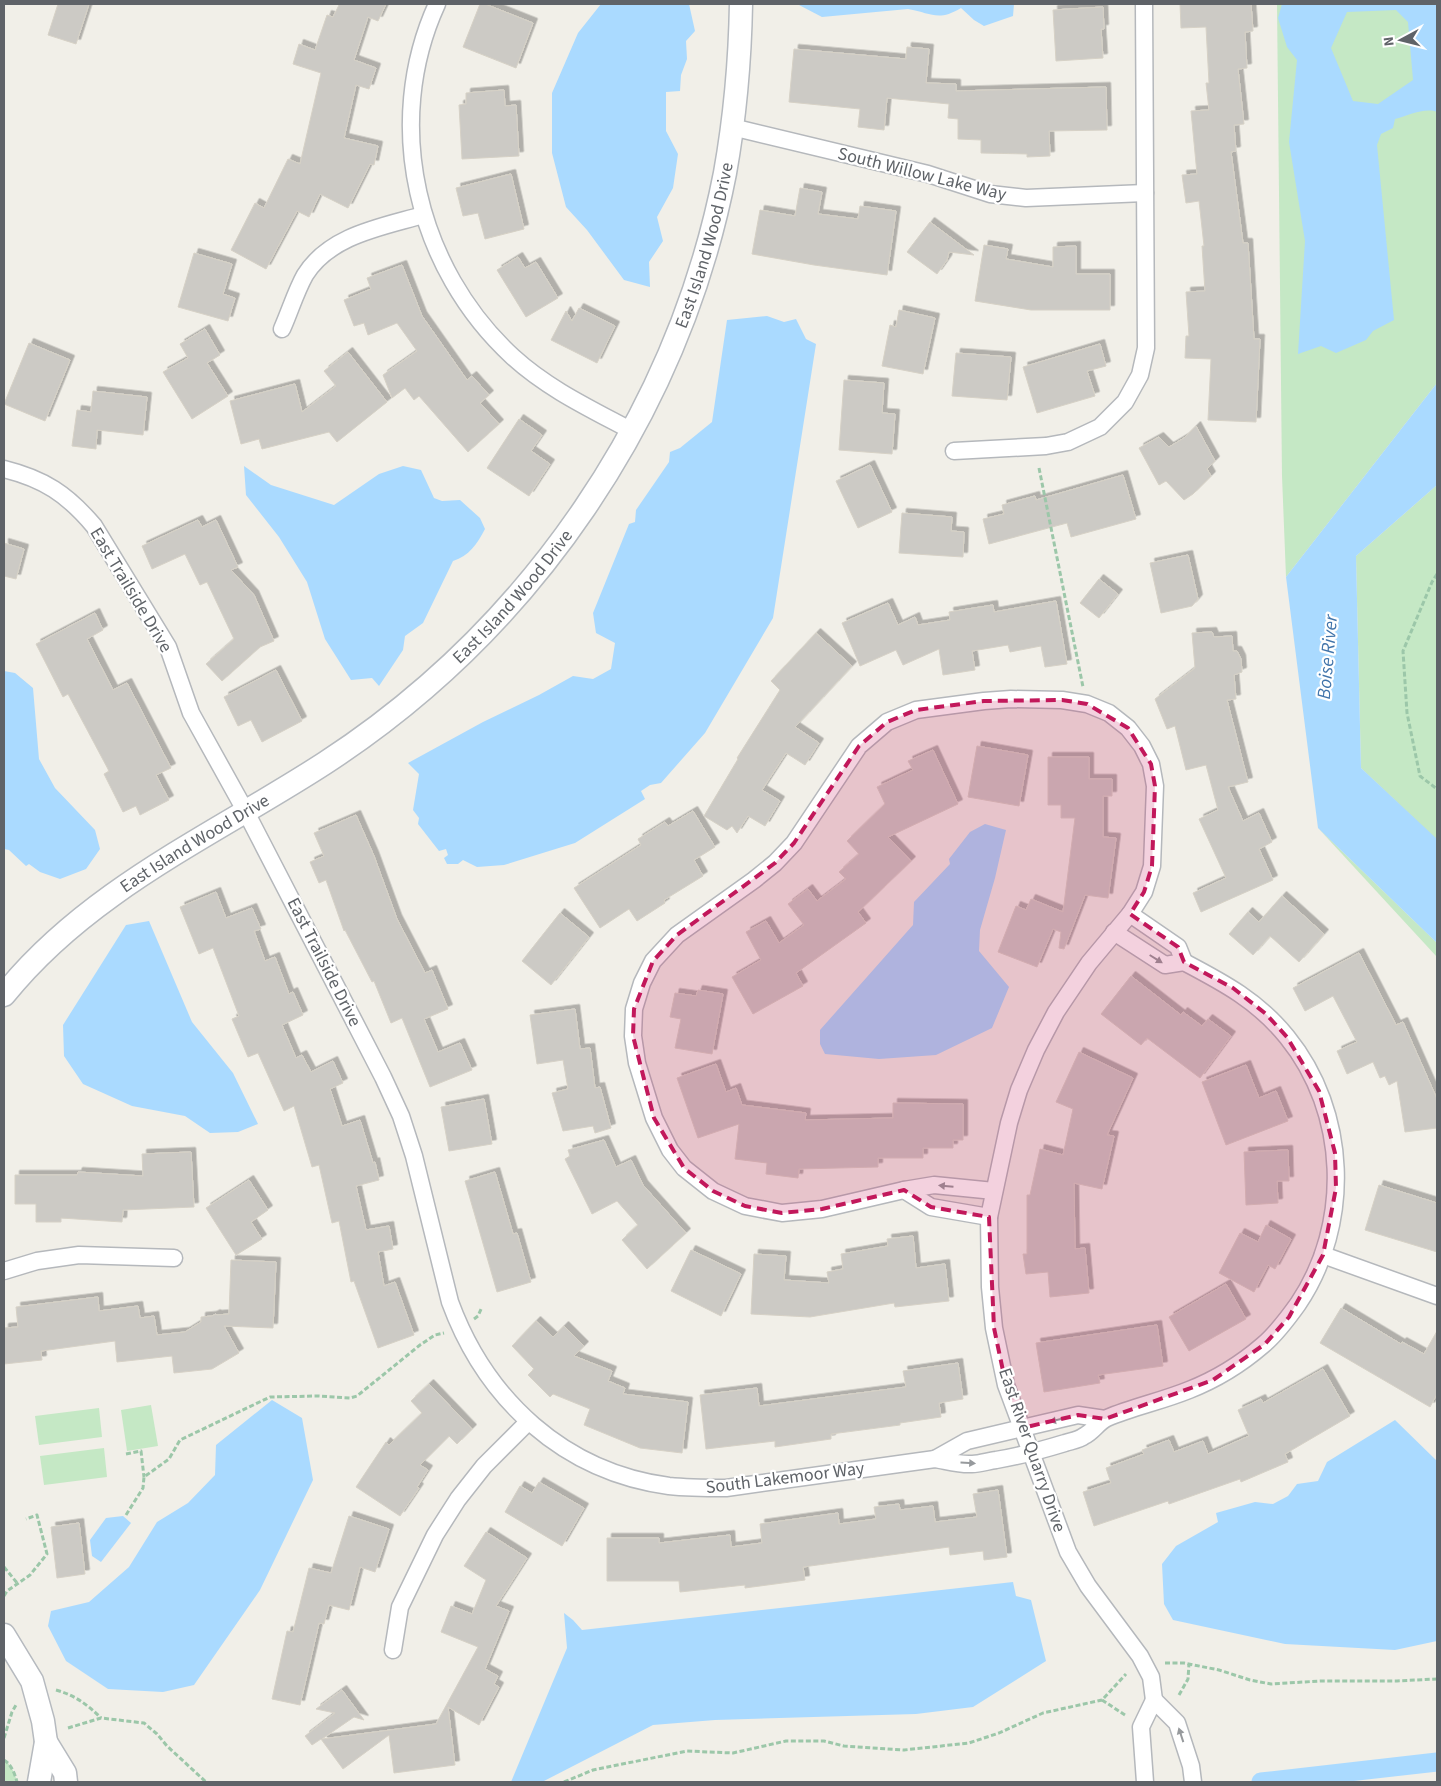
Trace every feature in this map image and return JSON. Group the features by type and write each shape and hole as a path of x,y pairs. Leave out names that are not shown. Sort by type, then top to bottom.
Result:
{"street":[{"path":"436,4 421,46 412,103 411,146 423,215 438,255 459,293 499,344 549,385 632,431"},
{"name":"East Island Wood Drive","path":"4,995 34,961 64,932 96,906 130,882 326,762 378,726 428,686 474,643 518,596 558,547 594,495 632,431 660,375 700,270 714,220 732,127 740,47 741,4"},
{"path":"954,451 1046,446 1068,442 1100,427 1125,402 1140,375 1146,348 1144,4"},
{"name":"South Willow Lake Way","path":"732,127 928,174 990,194 1026,198 1145,193"},
{"path":"282,329 306,275 319,258 354,236 423,215"},
{"name":"East Trailside Drive","path":"4,469 27,475 52,488 79,508 94,526 168,647 191,713 246,812 383,1077 400,1116 414,1156 450,1302 466,1341 488,1377 528,1422 565,1449 608,1469"},
{"name":"East River Quarry Drive","path":"994,1191 934,1185 822,1209 782,1213 745,1206 713,1191 684,1168 670,1150 654,1118 637,1063 633,1036 634,1009 642,982 653,961 677,935 754,880 794,844 860,746 886,722 916,710 984,701 1010,699 1062,700 1087,704 1109,713 1128,728 1142,746 1151,764 1155,786 1152,866 1144,892 1130,914 1069,990 1036,1050 1019,1090 1009,1122 989,1218 990,1287 994,1328 1006,1385 1068,1552 1088,1586 1140,1656 1150,1677 1154,1700"},
{"name":"South Lakemoor Way","path":"1130,914 1178,947 1184,962"},
{"name":"South Lakemoor Way","path":"608,1469 643,1481 669,1486 726,1488 935,1459 971,1464 1031,1454 1085,1436 1105,1419 1188,1391 1213,1380 1237,1366 1265,1344 1289,1317 1306,1291 1323,1255 1332,1220 1336,1188 1335,1153 1328,1118 1319,1091 1293,1045 1266,1014 1233,988 1184,962 1165,964 1114,932"},
{"path":"904,1190 931,1207 989,1218"},
{"path":"4,1271 38,1260 79,1255 174,1258"},
{"path":"1323,1255 1437,1296"},
{"name":"South Lakemoor Way","path":"935,1459 967,1441 1022,1428 1078,1415 1105,1419"},
{"path":"393,1650 400,1607 435,1535 458,1499 484,1466 528,1422"},
{"path":"4,1635 32,1681 43,1720 46,1742 39,1782"},
{"path":"1145,1782 1141,1727 1154,1700 1177,1723 1191,1766 1193,1782"},
{"path":"46,1742 65,1772 66,1782"}],"path":[{"path":"1039,468 1084,693"},
{"path":"1437,574 1403,651 1407,713 1420,776 1437,789"},
{"path":"470,1322 478,1316 482,1307"},
{"path":"144,1477 169,1459 180,1440 270,1397 350,1398 357,1396 420,1345 435,1335 444,1333"},
{"path":"126,1454 141,1451 144,1477 143,1488 126,1515"},
{"path":"4,1596 30,1575 48,1554 37,1515 26,1519"},
{"path":"4,1567 18,1584"},
{"path":"1165,1663 1189,1664 1271,1684 1320,1680 1397,1681 1437,1679"},
{"path":"1179,1695 1188,1679 1189,1664"},
{"path":"564,1782 593,1770 687,1751 733,1753 786,1741 824,1741 844,1746 904,1750 969,1744 1000,1733 1043,1713 1102,1700 1126,1674"},
{"path":"54,1690 69,1694 86,1703 101,1718"},
{"path":"1102,1700 1125,1716"},
{"path":"4,1738 16,1705"},
{"path":"68,1728 101,1718 144,1723 206,1782"},
{"path":"4,1760 15,1775 17,1782"}],"highlighted area":[{"path":"1062,700 1087,704 1128,728 1151,764 1155,786 1152,866 1144,892 1130,914 1178,947 1184,962 1233,988 1266,1014 1287,1037 1319,1091 1335,1153 1336,1188 1323,1255 1289,1317 1265,1344 1213,1380 1105,1419 1078,1415 1022,1428 1006,1385 994,1328 989,1217 931,1207 904,1190 822,1209 782,1213 745,1206 713,1191 684,1168 654,1118 633,1036 634,1009 653,961 677,935 775,863 794,843 859,746 887,722 916,710 984,701"}],"green space":[{"path":"1277,4 1437,4 1437,383 1286,577 1282,476"},
{"path":"1437,485 1437,840 1361,768 1356,556"},
{"path":"1318,828 1437,943 1437,957"},
{"path":"151,1405 158,1446 127,1451 121,1410"},
{"path":"99,1408 102,1437 39,1445 35,1416"},
{"path":"104,1448 107,1477 44,1485 40,1456"},
{"path":"4,1760 9,1764 17,1782 4,1782"}],"water":[{"path":"601,4 689,4 695,31 686,41 687,59 681,75 680,91 666,92 666,131 678,154 673,188 657,217 663,241 649,262 650,287 624,280 587,230 566,207 552,153 552,93 578,33"},
{"path":"788,4 1014,4 1013,16 984,26 961,8 940,16 908,9 822,17 799,5"},
{"path":"1282,4 1437,4 1437,112 1422,111 1395,119 1393,128 1381,134 1377,145 1394,320 1373,331 1366,340 1336,353 1321,346 1298,354 1305,241 1289,142 1297,60 1287,47 1278,18","holes":["1396,10 1408,22 1413,80 1378,104 1353,101 1331,48 1347,12"]},
{"path":"767,316 784,322 796,319 806,339 816,344 773,618 705,733 661,783 650,785 641,791 645,799 575,843 504,865 477,867 463,860 458,864 447,864 444,858 448,855 446,849 439,851 418,824 419,818 413,810 419,774 408,763 573,676 593,679 611,669 615,643 596,633 593,613 629,524 635,522 636,510 669,462 670,452 680,448 712,422 727,320"},
{"name":"Boise River","path":"1437,383 1437,485 1356,556 1361,768 1437,839 1437,943 1318,828 1286,577"},
{"path":"244,466 271,485 334,505 379,474 403,466 421,470 434,498 442,501 460,500 480,518 485,529 476,544 464,556 453,561 423,623 405,636 403,650 379,686 372,678 351,680 325,639 307,582 279,537 246,495"},
{"path":"4,671 15,673 33,688 39,759 55,788 95,830 100,849 86,869 60,879 40,872 29,864 26,866 9,850 4,849"},
{"path":"985,824 1006,830 980,930 979,951 1009,987 992,1028 936,1055 879,1059 825,1054 820,1044 820,1030 913,925 914,902 950,864 949,859 970,832"},
{"path":"149,921 192,1022 233,1073 258,1124 238,1132 210,1133 185,1116 132,1106 83,1084 64,1056 63,1025 126,925"},
{"path":"272,1400 302,1418 313,1480 260,1590 194,1685 163,1692 108,1689 66,1661 48,1626 51,1611 89,1602 129,1567 157,1522 188,1503 215,1475 216,1445"},
{"path":"1395,1420 1437,1461 1437,1641 1395,1650 1285,1644 1173,1620 1164,1604 1162,1564 1176,1546 1218,1522 1216,1513 1255,1502 1273,1504 1288,1496 1297,1484 1318,1481 1327,1462"},
{"path":"123,1516 131,1523 101,1562 92,1556 90,1540 106,1518"},
{"path":"1013,1582 1016,1596 1031,1600 1046,1661 973,1707 916,1714 715,1720 653,1725 542,1782 511,1782 567,1648 564,1613 582,1630"}],"building":[{"path":"58,4 89,4 76,44 48,35"},
{"path":"337,4 386,4 378,21 368,17 354,60 376,68 369,89 356,85 344,138 378,146 374,165 370,164 348,208 320,194 309,217 297,211 266,269 231,250 255,203 264,208 288,159 300,164 321,73 293,64 299,44 315,50 327,15 333,17 339,5"},
{"path":"480,4 485,4 533,23 516,68 463,47"},
{"path":"1180,4 1251,4 1253,31 1245,32 1247,68 1238,69 1244,124 1234,125 1236,151 1231,152 1243,243 1248,243 1254,339 1260,339 1256,422 1208,420 1211,359 1185,358 1186,336 1189,336 1186,292 1205,291 1202,246 1204,246 1199,201 1186,203 1182,175 1197,174 1191,111 1209,110 1206,83 1209,83 1206,27 1181,28"},
{"path":"1103,7 1104,29 1101,29 1103,58 1056,61 1053,10"},
{"path":"907,47 929,49 926,83 956,84 956,91 1106,87 1107,130 1049,131 1050,156 1027,157 1027,154 981,153 981,140 958,139 958,119 948,118 949,104 887,98 884,130 858,127 860,109 789,102 794,49 906,59"},
{"path":"504,90 505,106 516,105 519,156 462,159 459,105 466,104 466,93"},
{"path":"511,174 524,229 485,239 478,213 463,216 456,188"},
{"path":"800,188 822,192 818,214 858,219 860,206 896,211 887,275 752,254 760,210 795,216"},
{"path":"930,222 974,255 949,252 947,260 937,274 907,252"},
{"path":"984,245 1008,249 1006,259 1053,267 1053,247 1076,246 1076,274 1110,274 1110,310 1031,310 975,301"},
{"path":"194,253 232,264 223,294 235,298 228,321 178,307"},
{"path":"518,257 525,268 536,262 558,298 526,317 497,270"},
{"path":"402,265 422,316 467,380 472,376 489,395 480,403 499,424 468,452 419,396 414,400 405,388 392,398 383,375 417,351 397,323 368,335 364,323 354,326 344,300 371,289 367,278"},
{"path":"579,308 615,326 597,363 551,340 566,311 572,321"},
{"path":"899,310 935,318 923,374 882,366 890,325 896,327"},
{"path":"205,329 220,355 207,363 228,396 192,419 163,372 188,358 180,344"},
{"path":"29,343 70,360 45,421 4,404"},
{"path":"1100,344 1106,366 1087,371 1095,396 1037,413 1023,367"},
{"path":"348,352 387,402 337,442 329,432 262,449 259,439 241,444 230,401 295,384 302,412 336,386 324,371"},
{"path":"956,353 1011,357 1007,400 952,396"},
{"path":"844,380 884,383 882,413 895,414 892,454 839,450"},
{"path":"93,391 147,397 143,435 97,430 96,449 72,446 77,410 91,412"},
{"path":"519,419 542,435 531,451 550,464 529,496 487,468"},
{"path":"1196,426 1215,461 1207,469 1211,476 1184,500 1166,481 1159,485 1139,448 1159,437 1169,447 1184,438"},
{"path":"870,465 892,512 858,528 836,481"},
{"path":"1123,475 1136,519 1071,537 1067,523 989,544 983,519 1004,514 1002,505 1035,496 1036,500"},
{"path":"902,513 952,517 951,531 964,532 963,557 899,553"},
{"path":"198,520 202,527 216,520 238,567 231,570 254,595 274,641 260,647 222,681 206,664 234,639 207,582 200,585 185,554 152,569 142,546"},
{"path":"4,543 24,549 16,579 4,576"},
{"path":"1188,555 1198,599 1192,606 1161,613 1150,563"},
{"path":"1099,579 1118,594 1099,618 1080,603"},
{"path":"1056,601 1067,664 1045,667 1041,646 1010,652 1008,645 972,651 975,670 943,675 939,649 903,665 896,650 860,666 842,623 888,603 898,625 915,617 918,625 950,620 949,612 993,605 994,612"},
{"path":"95,613 103,630 87,639 113,690 127,683 171,768 156,775 169,800 140,815 136,806 123,812 104,774 109,771 68,694 63,697 36,644"},
{"path":"1212,632 1214,637 1232,636 1233,651 1237,651 1241,659 1242,672 1234,675 1236,699 1227,700 1248,782 1228,787 1243,821 1259,813 1272,842 1259,849 1273,880 1201,912 1193,893 1226,878 1199,819 1218,810 1206,765 1186,770 1175,726 1167,729 1155,699 1195,668 1192,633"},
{"path":"816,633 852,666 795,727 819,743 805,765 786,753 762,790 780,801 765,826 748,816 737,833 732,826 727,830 704,816 737,758 780,690 771,681"},
{"path":"276,670 302,721 262,742 251,720 238,726 224,697"},
{"path":"977,746 1028,755 1019,806 968,797"},
{"path":"933,750 958,804 888,837 911,861 858,912 866,923 796,973 803,986 753,1014 732,977 761,960 746,932 766,921 779,943 804,925 788,904 808,889 817,901 846,879 839,872 859,854 847,841 885,804 877,787 913,770 908,761"},
{"path":"1048,757 1089,757 1089,779 1112,779 1112,796 1103,796 1103,837 1116,838 1108,898 1085,895 1064,949 1059,948 1061,932 1053,929 1037,967 998,952 1016,906 1026,910 1031,899 1063,912 1075,818 1061,818 1061,805 1048,805"},
{"path":"693,811 715,847 694,860 703,876 664,900 665,903 637,921 629,909 600,928 574,888 641,845 638,839 665,822 668,826"},
{"path":"356,815 374,856 397,919 425,973 432,970 448,1009 424,1019 438,1052 460,1043 472,1070 430,1087 402,1018 391,1023 374,981 372,982 344,931 326,880 319,883 310,862 324,856 314,833"},
{"path":"216,892 226,918 252,908 261,929 254,931 265,961 275,957 289,994 293,992 303,1015 282,1025 296,1058 302,1055 311,1072 333,1061 343,1083 330,1089 342,1126 360,1120 373,1163 375,1162 379,1180 356,1186 366,1230 389,1226 393,1249 378,1252 384,1286 395,1282 414,1335 378,1348 354,1281 351,1282 339,1221 332,1223 319,1165 312,1167 294,1106 284,1111 258,1053 248,1057 232,1019 239,1016 213,948 199,954 180,907"},
{"path":"1282,896 1324,934 1299,962 1270,936 1253,955 1229,934 1248,912 1259,922"},
{"path":"560,913 589,937 551,985 522,961"},
{"path":"1359,953 1396,1025 1403,1022 1437,1099 1437,1128 1405,1132 1397,1081 1389,1085 1385,1076 1380,1078 1373,1062 1347,1074 1337,1051 1357,1042 1333,996 1305,1011 1293,988"},
{"path":"1131,976 1181,1015 1183,1012 1202,1026 1208,1019 1231,1036 1200,1078 1147,1038 1141,1045 1101,1014"},
{"path":"698,990 723,994 712,1054 675,1048 681,1019 670,1017 675,993 696,996"},
{"path":"575,1009 580,1049 590,1048 595,1088 600,1087 611,1128 595,1133 593,1126 563,1131 552,1093 568,1089 563,1060 537,1064 530,1015"},
{"path":"1079,1052 1133,1078 1107,1135 1114,1136 1102,1189 1074,1183 1075,1249 1085,1248 1089,1293 1050,1297 1048,1272 1026,1274 1023,1254 1027,1254 1027,1195 1030,1195 1040,1149 1063,1155 1073,1109 1056,1102"},
{"path":"716,1064 726,1092 736,1088 742,1105 806,1113 805,1120 893,1118 893,1103 963,1104 963,1140 953,1140 953,1148 923,1148 923,1158 878,1158 878,1167 799,1169 798,1178 766,1174 767,1163 735,1159 739,1124 698,1138 677,1078"},
{"path":"1246,1065 1259,1098 1276,1091 1288,1121 1226,1145 1202,1082"},
{"path":"484,1099 492,1144 449,1151 441,1107"},
{"path":"604,1140 616,1167 631,1160 643,1185 686,1233 647,1269 622,1240 638,1225 617,1201 592,1214 565,1159 570,1156 568,1150"},
{"path":"1288,1150 1289,1181 1277,1181 1278,1203 1246,1205 1244,1152"},
{"path":"191,1152 194,1207 123,1210 122,1222 61,1218 61,1222 36,1222 36,1204 15,1204 15,1175 77,1175 78,1172 143,1176 142,1154"},
{"path":"495,1172 513,1234 517,1233 531,1282 497,1292 465,1181"},
{"path":"249,1180 268,1210 251,1222 262,1239 236,1255 206,1208"},
{"path":"1379,1185 1437,1203 1437,1252 1365,1230"},
{"path":"1266,1225 1291,1239 1275,1269 1268,1265 1254,1292 1219,1273 1240,1233 1258,1242"},
{"path":"913,1236 916,1268 945,1264 949,1301 895,1307 894,1303 810,1317 751,1314 754,1254 786,1256 784,1280 829,1283 827,1272 843,1269 841,1254 888,1246 887,1239"},
{"path":"691,1250 741,1274 721,1316 671,1291"},
{"path":"231,1260 276,1262 273,1328 224,1326 239,1353 212,1369 174,1373 172,1356 117,1362 115,1341 41,1351 42,1360 4,1364 4,1328 18,1327 16,1307 98,1297 99,1311 138,1306 140,1318 154,1316 157,1335 185,1332 201,1322 201,1317 229,1314"},
{"path":"1226,1284 1246,1319 1189,1351 1169,1317"},
{"path":"1341,1308 1401,1344 1402,1342 1424,1354 1437,1331 1437,1394 1430,1407 1320,1343"},
{"path":"536,1321 553,1337 564,1326 584,1346 574,1356 612,1371 608,1381 625,1388 623,1394 688,1402 682,1453 640,1448 584,1425 590,1409 553,1394 550,1397 528,1375 534,1369 512,1346"},
{"path":"1157,1325 1163,1366 1098,1375 1100,1383 1044,1392 1036,1343"},
{"path":"958,1363 963,1399 939,1403 941,1417 900,1423 900,1425 831,1434 831,1439 775,1447 775,1441 706,1449 700,1395 757,1388 759,1406 906,1387 903,1371"},
{"path":"1323,1369 1350,1416 1285,1454 1288,1462 1241,1482 1240,1479 1169,1504 1168,1501 1094,1526 1083,1492 1111,1483 1106,1468 1144,1454 1142,1450 1169,1440 1174,1452 1203,1441 1208,1454 1249,1436 1238,1410 1261,1399 1263,1403"},
{"path":"429,1384 472,1429 457,1444 449,1436 420,1465 428,1470 417,1487 419,1488 400,1516 356,1487 386,1442 389,1445 422,1413 411,1401"},
{"path":"539,1482 584,1508 562,1546 505,1512 520,1486 532,1493"},
{"path":"998,1490 1007,1557 984,1560 983,1551 950,1555 949,1547 803,1567 805,1580 745,1588 745,1585 680,1592 679,1581 607,1581 607,1538 659,1538 659,1543 730,1535 731,1547 762,1543 760,1524 838,1513 839,1524 876,1519 874,1507 899,1504 900,1510 933,1506 935,1522 977,1517 973,1494"},
{"path":"349,1516 389,1529 375,1572 360,1567 349,1610 329,1605 324,1624 319,1623 300,1705 272,1699 287,1631 293,1632 309,1568 331,1573"},
{"path":"79,1523 85,1574 57,1578 51,1527"},
{"path":"486,1532 527,1558 496,1606 509,1611 485,1669 498,1676 494,1684 499,1687 479,1725 448,1707 455,1765 394,1773 389,1735 343,1769 321,1739 312,1745 305,1736 335,1713 316,1709 342,1690 364,1720 354,1717 322,1739 436,1724 478,1647 441,1632 451,1606 472,1614 486,1580 464,1566"}],"waterway":[{"path":"1261,1782 1437,1762"}]}
